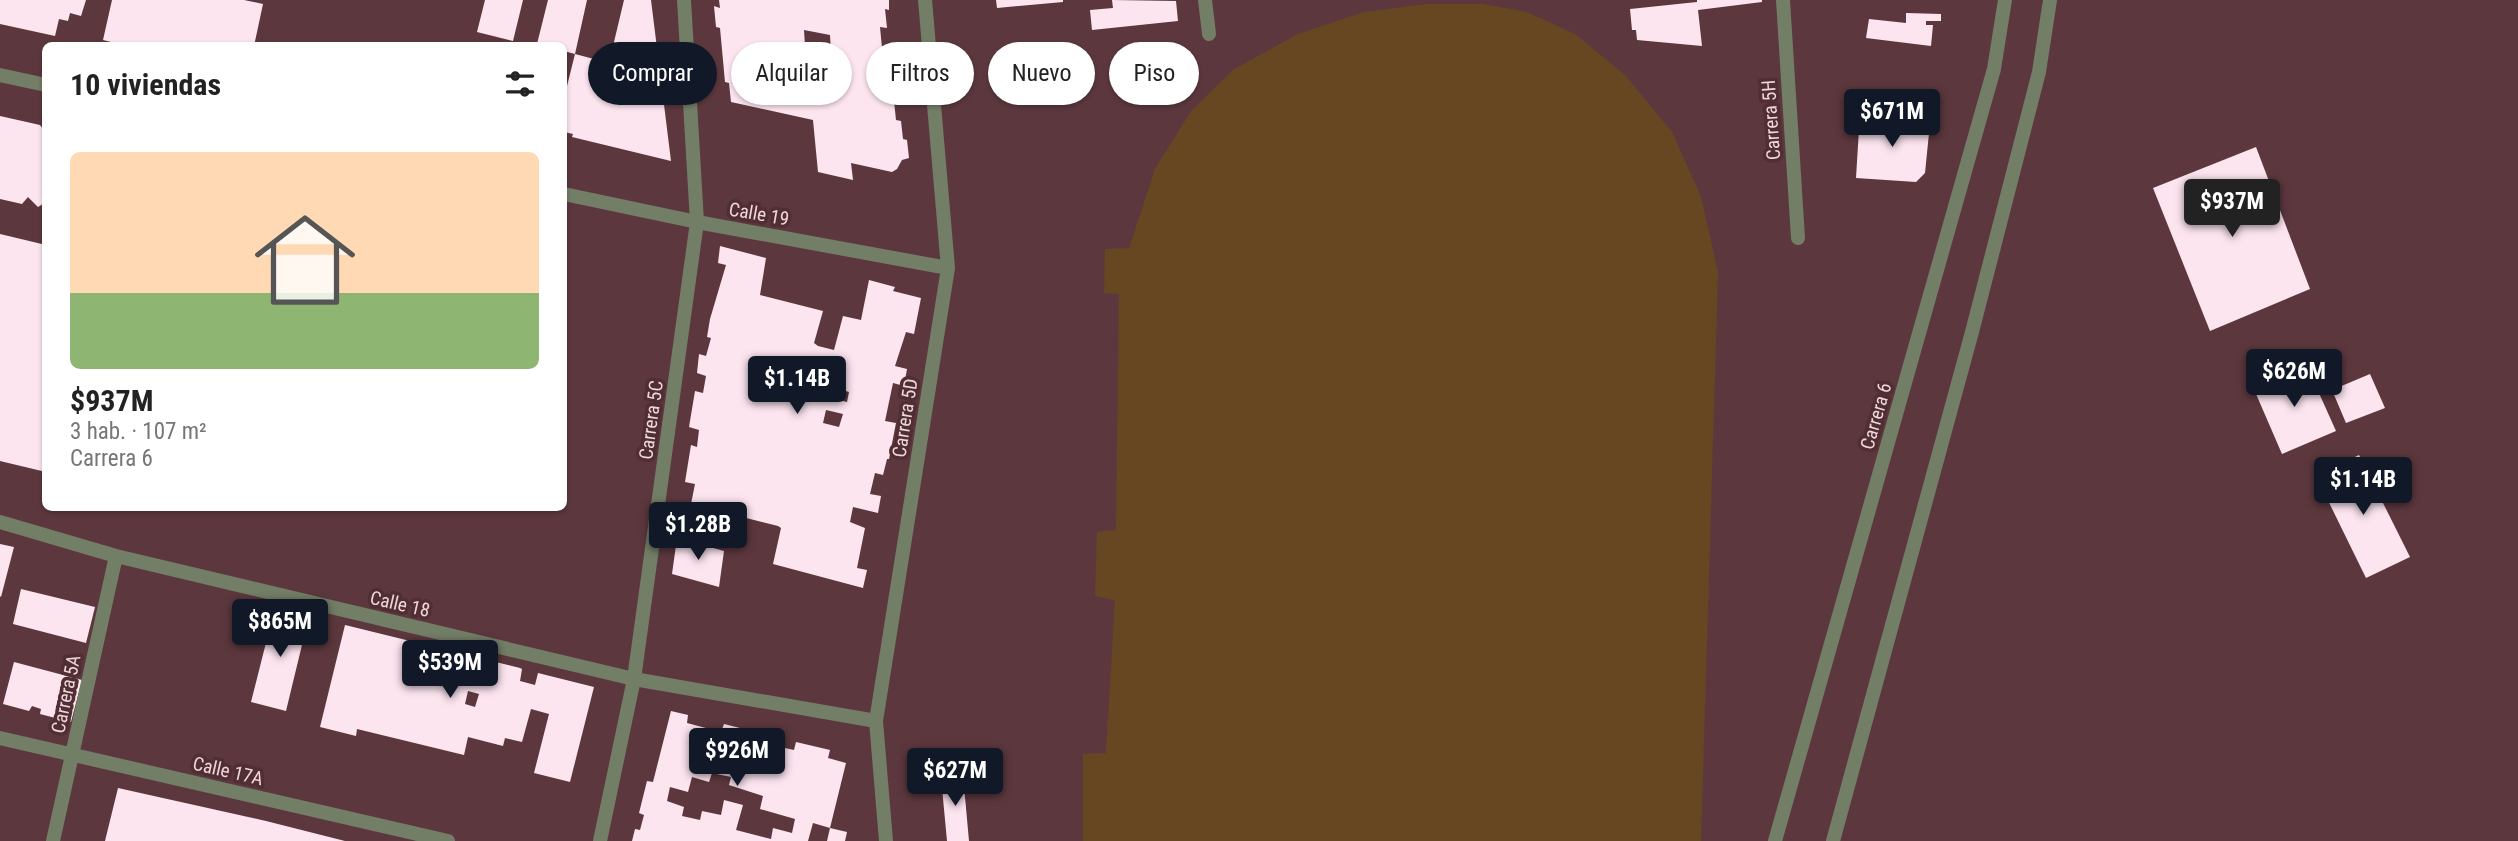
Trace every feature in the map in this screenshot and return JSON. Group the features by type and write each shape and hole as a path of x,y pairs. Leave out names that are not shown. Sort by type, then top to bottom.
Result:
{"street":[{"name":"Carrera 5C","path":"600,841 634,679 697,222 684,0"},
{"name":"Carrera 5D","path":"886,841 876,721 948,268 925,0"},
{"path":"1205,0 1209,34"},
{"name":"Carrera 5H","path":"1783,0 1798,238"},
{"name":"Carrera 6","path":"1775,841 1994,69 2005,0"},
{"path":"1833,841 1989,267 2039,72 2050,0"},
{"path":"0,75 42,84"},
{"name":"Calle 19","path":"567,195 697,222 948,268"},
{"name":"Calle 18","path":"0,522 116,556 634,679 876,721"},
{"name":"Carrera 5A","path":"53,841 116,556"},
{"name":"Calle 17A","path":"0,738 448,841"}],"shaded area":[{"path":"1429,4 1483,4 1527,12 1575,34 1625,75 1672,132 1701,197 1718,272 1701,841 1083,841 1083,754 1106,753 1115,600 1095,596 1097,532 1116,530 1119,294 1104,293 1105,249 1129,248 1155,169 1191,111 1233,70 1296,35 1364,12"}],"building":[{"path":"0,0 86,0 81,16 70,13 68,21 59,19 55,36 0,24"},
{"path":"112,0 244,0 263,4 255,42 103,40"},
{"path":"485,0 523,0 513,41 477,32"},
{"path":"548,0 587,0 575,54 567,52 567,42 538,42"},
{"path":"624,0 651,0 656,42 614,42"},
{"path":"719,0 889,0 889,10 885,9 887,28 880,27 881,42 866,42 866,105 894,105 896,120 901,121 903,139 907,140 909,158 902,160 892,172 851,163 853,180 818,172 813,120 745,105 852,105 852,42 830,42 830,35 804,30 805,42 731,42 731,102 729,83 725,82 720,28 716,27 714,6 720,8"},
{"path":"996,0 1063,0 1063,2 997,8"},
{"path":"1112,0 1176,1 1178,21 1092,30 1090,10 1113,8"},
{"path":"1697,0 1762,2 1698,10 1702,46 1637,40 1636,30 1632,30 1630,9"},
{"path":"1906,13 1941,14 1941,21 1926,21 1926,25 1933,25 1931,46 1866,38 1869,19 1906,23"},
{"path":"575,54 588,57 588,105 664,105 671,161 572,137 573,134 567,133 567,86"},
{"path":"1860,113 1930,123 1925,173 1916,182 1856,178"},
{"path":"0,116 40,125 42,204 38,207 28,197 22,204 0,199"},
{"path":"2256,147 2310,289 2210,331 2153,188"},
{"path":"0,234 42,244 42,471 0,461"},
{"path":"720,246 766,258 760,295 823,311 814,343 834,350 843,316 861,320 869,280 895,287 893,291 921,298 914,334 906,332 895,366 907,369 904,386 893,383 885,421 896,423 889,459 883,475 875,473 870,494 881,496 878,513 853,507 850,522 865,528 857,568 867,570 863,588 773,564 781,528 778,526 691,504 695,484 685,482 691,445 697,447 699,430 689,427 695,391 703,393 706,376 697,373 699,354 706,356 711,338 707,337 710,319 726,265 718,263","holes":["832,387 849,392 847,402 830,398","826,410 843,414 839,427 823,423"]},
{"path":"2306,364 2336,431 2282,454 2253,387"},
{"path":"2370,374 2385,408 2346,423 2332,390"},
{"path":"2359,455 2410,557 2366,578 2316,476"},
{"path":"677,538 724,551 719,587 672,574"},
{"path":"0,544 14,547 1,597 0,596"},
{"path":"21,589 95,607 86,643 13,624"},
{"path":"275,607 309,616 286,711 251,702"},
{"path":"345,625 520,668 520,681 535,685 538,673 594,687 570,782 534,773 549,714 531,709 522,742 505,738 503,746 468,737 464,755 357,729 356,736 320,727","holes":["468,691 479,694 475,707 465,704"]},
{"path":"14,662 82,680 71,722 40,714 41,709 32,706 29,711 3,704"},
{"path":"671,711 688,715 687,723 721,732 724,724 760,733 758,742 794,750 796,742 830,750 828,758 846,763 830,828 813,823 808,841 632,841 635,829 640,830 644,815 639,813 647,781 653,782","holes":["712,773 731,777 729,785 763,796 760,809 795,819 792,833 773,828 771,839 736,830 743,805 724,800 721,815 702,811 700,820 682,816 684,807 667,801 670,787 688,792 692,777 709,782"]},
{"path":"963,775 969,841 947,841 941,777"},
{"path":"118,788 266,821 345,841 105,841"},
{"path":"830,828 847,832 845,841 827,841"}]}
